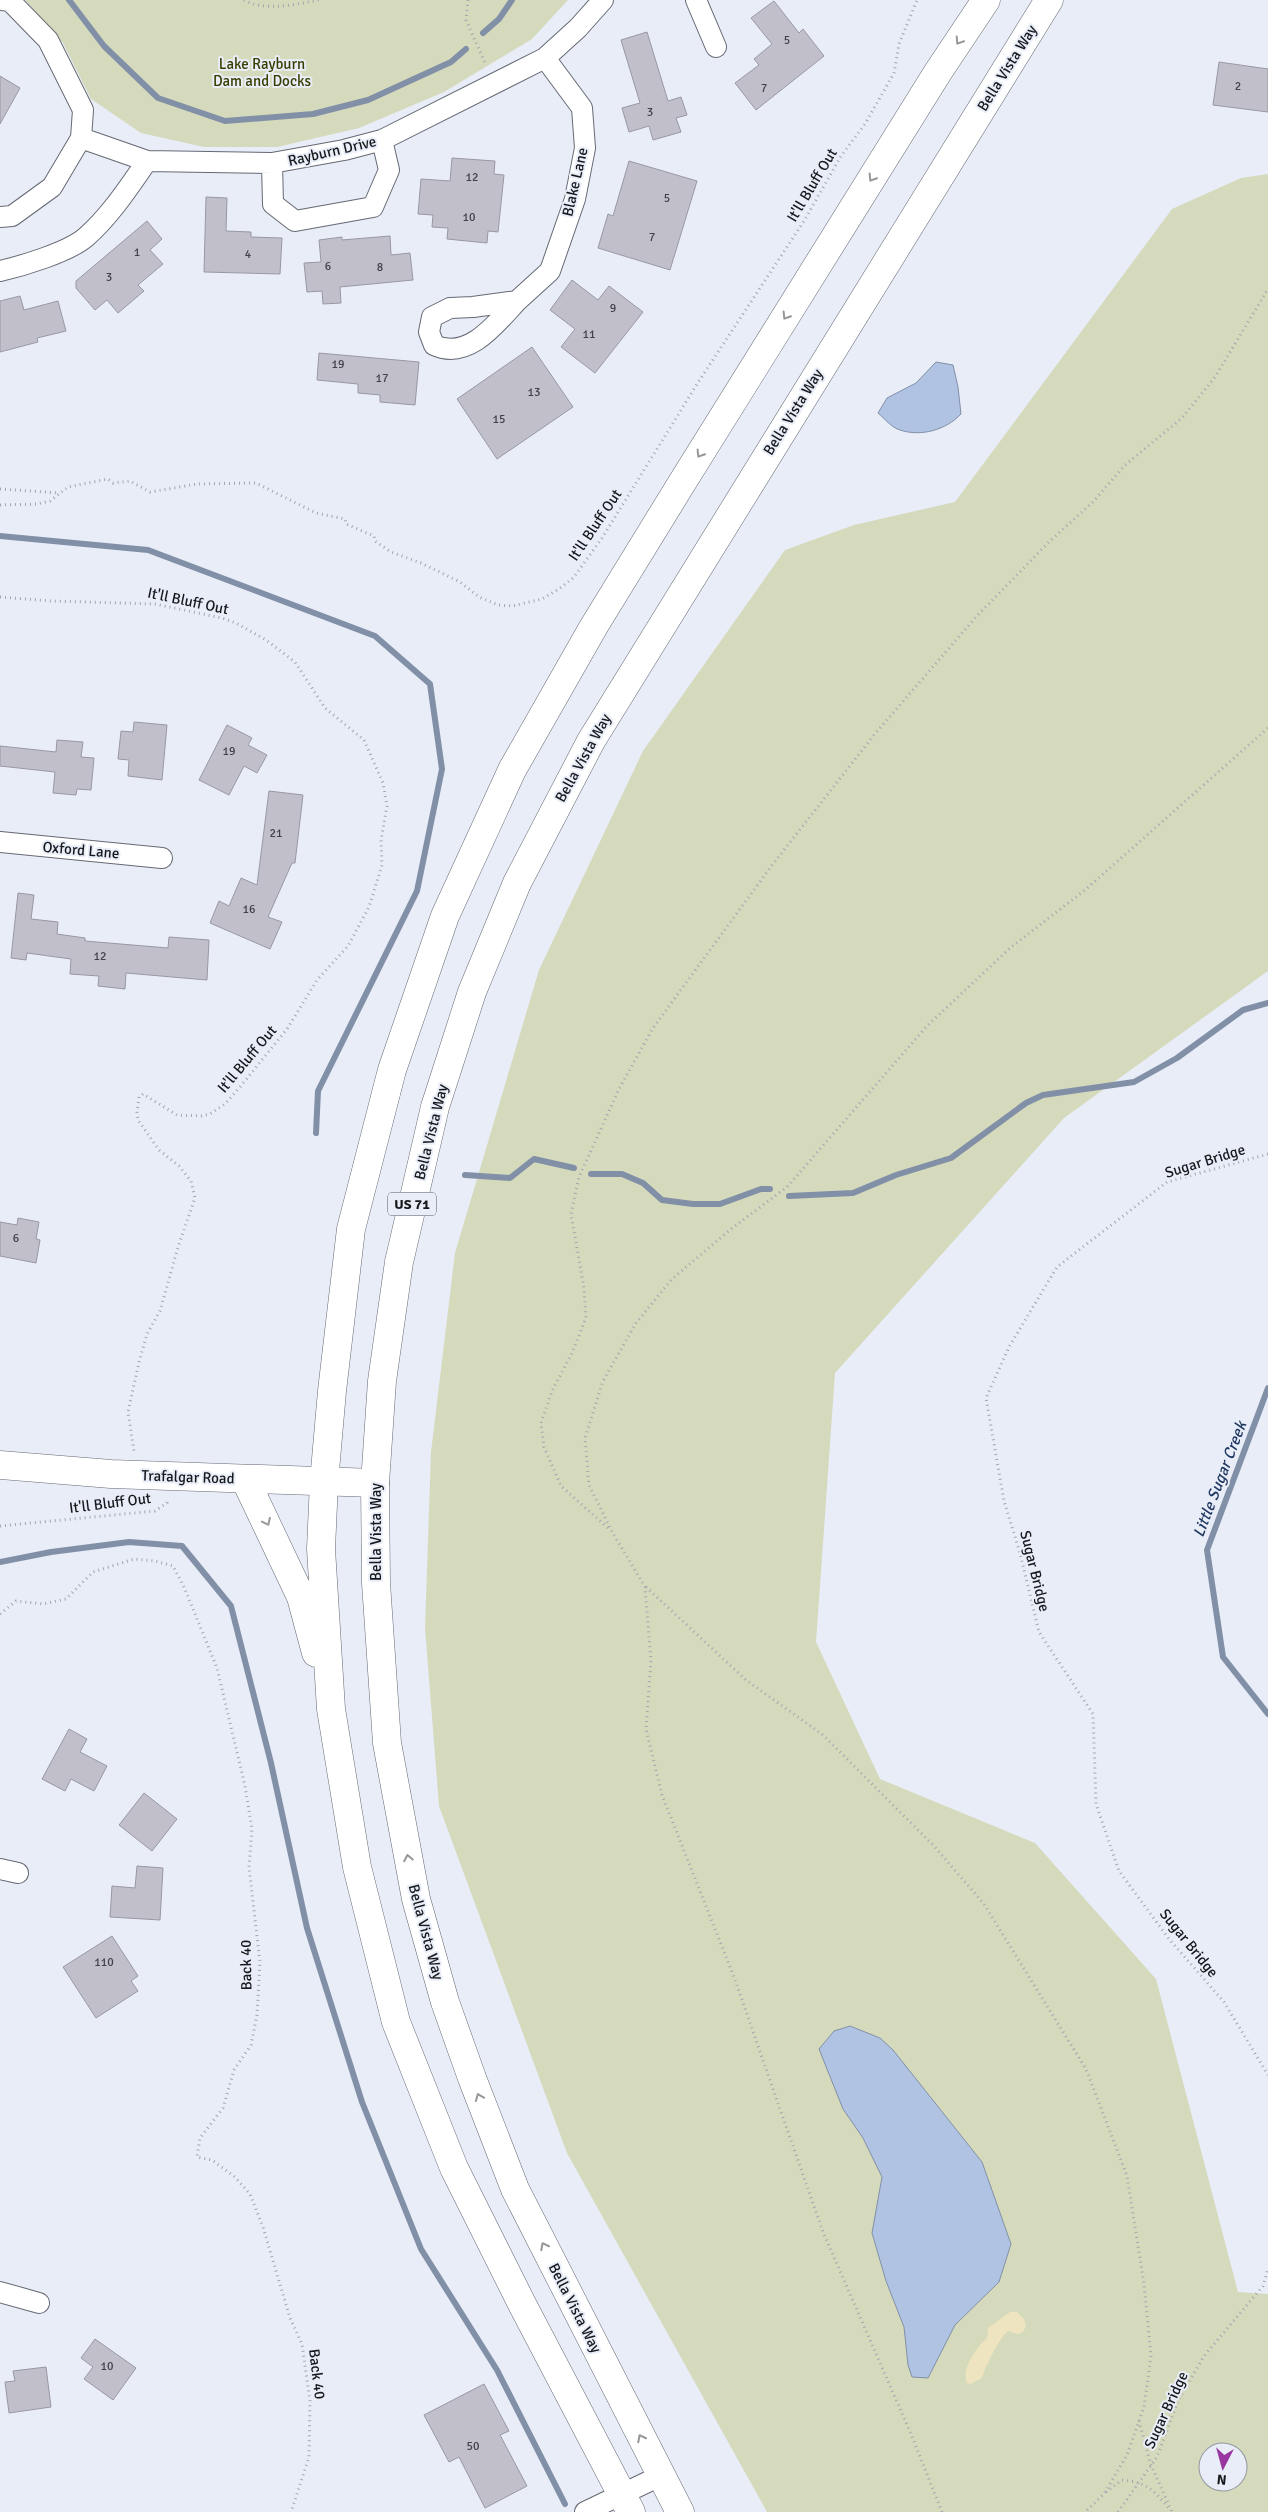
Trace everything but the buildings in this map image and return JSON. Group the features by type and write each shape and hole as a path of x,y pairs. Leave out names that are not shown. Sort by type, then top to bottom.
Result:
{"main road":[{"path":"331,1709 321,1549 324,1482 351,1229 392,1070 445,916 512,770 594,626 933,80 986,0"},
{"name":"Bella Vista Way","path":"680,2512 515,2189 445,2002 416,1899 387,1743 376,1584 375,1483 382,1381 399,1262 435,1108 472,992 517,882 590,740 1049,0"},
{"name":"Trafalgar Road","path":"0,1465 165,1476 375,1483"},
{"path":"245,1479 301,1597 331,1709 357,1867 396,2022 454,2168 626,2503"}],"street":[{"path":"0,217 12,216 52,187 81,138 83,110 48,40 10,1 2,0"},
{"name":"Rayburn Drive","path":"81,138 147,161 272,163 344,150 382,140 545,58 578,28 603,0"},
{"path":"696,0 716,47"},
{"name":"Blake Lane","path":"517,301 550,271 574,199 585,148 582,108 545,58"},
{"path":"272,163 273,204 295,220 373,207 389,170 382,140"},
{"path":"0,271 32,263 85,238 124,194 147,161"},
{"name":"Oxford Lane","path":"0,842 162,858"},
{"path":"0,2292 40,2303"},
{"path":"585,2512 626,2503 660,2476"}],"path":[{"path":"244,0 251,4 282,6 320,0"},
{"path":"468,0 466,20 496,83"},
{"name":"It'll Bluff Out","path":"0,505 37,504 50,501 68,487 108,479 113,483 130,481 150,492 171,490 197,484 256,483 316,513 345,519 346,524 374,536 375,541 391,552 421,563 460,582 485,600 498,606 513,606 542,599 574,577 602,538 699,381 804,221 828,178 865,124 894,73 899,44 917,0"},
{"path":"610,1530 595,1514 561,1486 544,1448 541,1423 552,1391 572,1353 586,1318 584,1288 575,1249 571,1214 579,1177 619,1089 653,1028 773,864 874,735 976,617 1043,548 1093,502 1124,466 1182,418 1215,377 1268,289"},
{"name":"It'll Bluff Out","path":"0,489 61,493"},
{"name":"It'll Bluff Out","path":"0,598 146,603 222,618 236,623 266,640 295,662 325,708 364,740 387,797 385,827 381,840 382,865 369,907 348,946 317,980 287,1029 240,1087 225,1104 210,1114 201,1116 177,1115 142,1094 139,1097 138,1120 159,1150 179,1166 191,1181 195,1198 178,1247 160,1311 144,1343 128,1412 130,1438 136,1457 150,1463 169,1481 170,1493 167,1503 155,1511 0,1526"},
{"path":"1104,2494 1127,2455 1144,2407 1151,2356 1144,2284 1127,2176 1086,2069 984,1904 934,1846 823,1735 746,1680 645,1587 610,1530 589,1485 585,1438 603,1381 636,1323 672,1278 731,1229 787,1188 927,1026 1010,948 1085,890 1268,728"},
{"name":"Sugar Bridge","path":"1268,1154 1167,1182 1057,1268 1008,1347 986,1398 1004,1502 1020,1553 1039,1632 1093,1714 1096,1804 1119,1871 1169,1939 1224,2002 1268,2075"},
{"name":"Back 40","path":"0,1614 16,1602 43,1604 66,1599 92,1572 134,1560 155,1561 173,1566 184,1587 217,1668 252,1829 249,1867 260,1962 257,2015 251,2045 234,2070 223,2108 200,2138 197,2157 212,2160 235,2177 250,2194 263,2227 290,2318 302,2344 310,2402 309,2457 291,2512"},
{"path":"645,1587 652,1661 646,1729 662,1795 734,1977 823,2232 911,2434 942,2512"},
{"name":"Sugar Bridge","path":"1118,2512 1157,2457 1178,2401 1204,2356 1263,2286 1268,2269"},
{"path":"1139,2420 1151,2465 1172,2511"},
{"path":"1085,2512 1122,2480 1141,2482 1155,2492 1172,2511"}],"green space":[{"name":"Lake Rayburn Dam and Docks","path":"25,0 568,0 532,39 444,92 359,128 277,147 204,147 141,133 91,99 63,43"},
{"path":"1268,174 1268,971 1064,1118 835,1373 816,1642 880,1779 1035,1843 1156,1979 1238,2292 1268,2294 1268,2512 767,2512 567,2153 439,1806 425,1628 431,1452 455,1253 539,970 643,751 785,550 854,525 955,502 1172,209 1241,178"}],"sand":[{"path":"1010,2312 1017,2312 1024,2319 1026,2326 1023,2332 1017,2334 1008,2331 993,2353 982,2378 971,2384 967,2383 966,2371 968,2365 975,2352 987,2338 988,2328"}],"water":[{"path":"936,362 953,365 961,414 941,428 925,432 908,432 888,423 878,413 887,398 916,383"},
{"path":"850,2026 880,2038 893,2050 982,2162 1011,2244 999,2282 955,2325 928,2378 912,2377 908,2365 904,2327 886,2281 872,2233 882,2177 863,2138 843,2109 819,2049 834,2031"}],"waterway":[{"path":"69,0 104,46 158,98 225,121 313,114 368,100 451,62 466,49"},
{"path":"483,33 499,19 512,0"},
{"path":"0,536 148,550 375,636 430,684 442,769 417,891 318,1091 316,1133"},
{"path":"789,1196 853,1193 896,1175 951,1158 1026,1103 1043,1095 1134,1082 1177,1058 1243,1010 1268,1003"},
{"path":"465,1175 510,1178 534,1159 574,1168"},
{"path":"591,1174 622,1174 643,1183 662,1200 693,1204 720,1204 761,1189 770,1189"},
{"name":"Little Sugar Creek","path":"1268,1388 1207,1550 1223,1657 1268,1714"},
{"path":"0,1562 51,1552 129,1542 182,1546 231,1606 271,1763 307,1928 362,2102 421,2249 497,2370 565,2504"}]}
